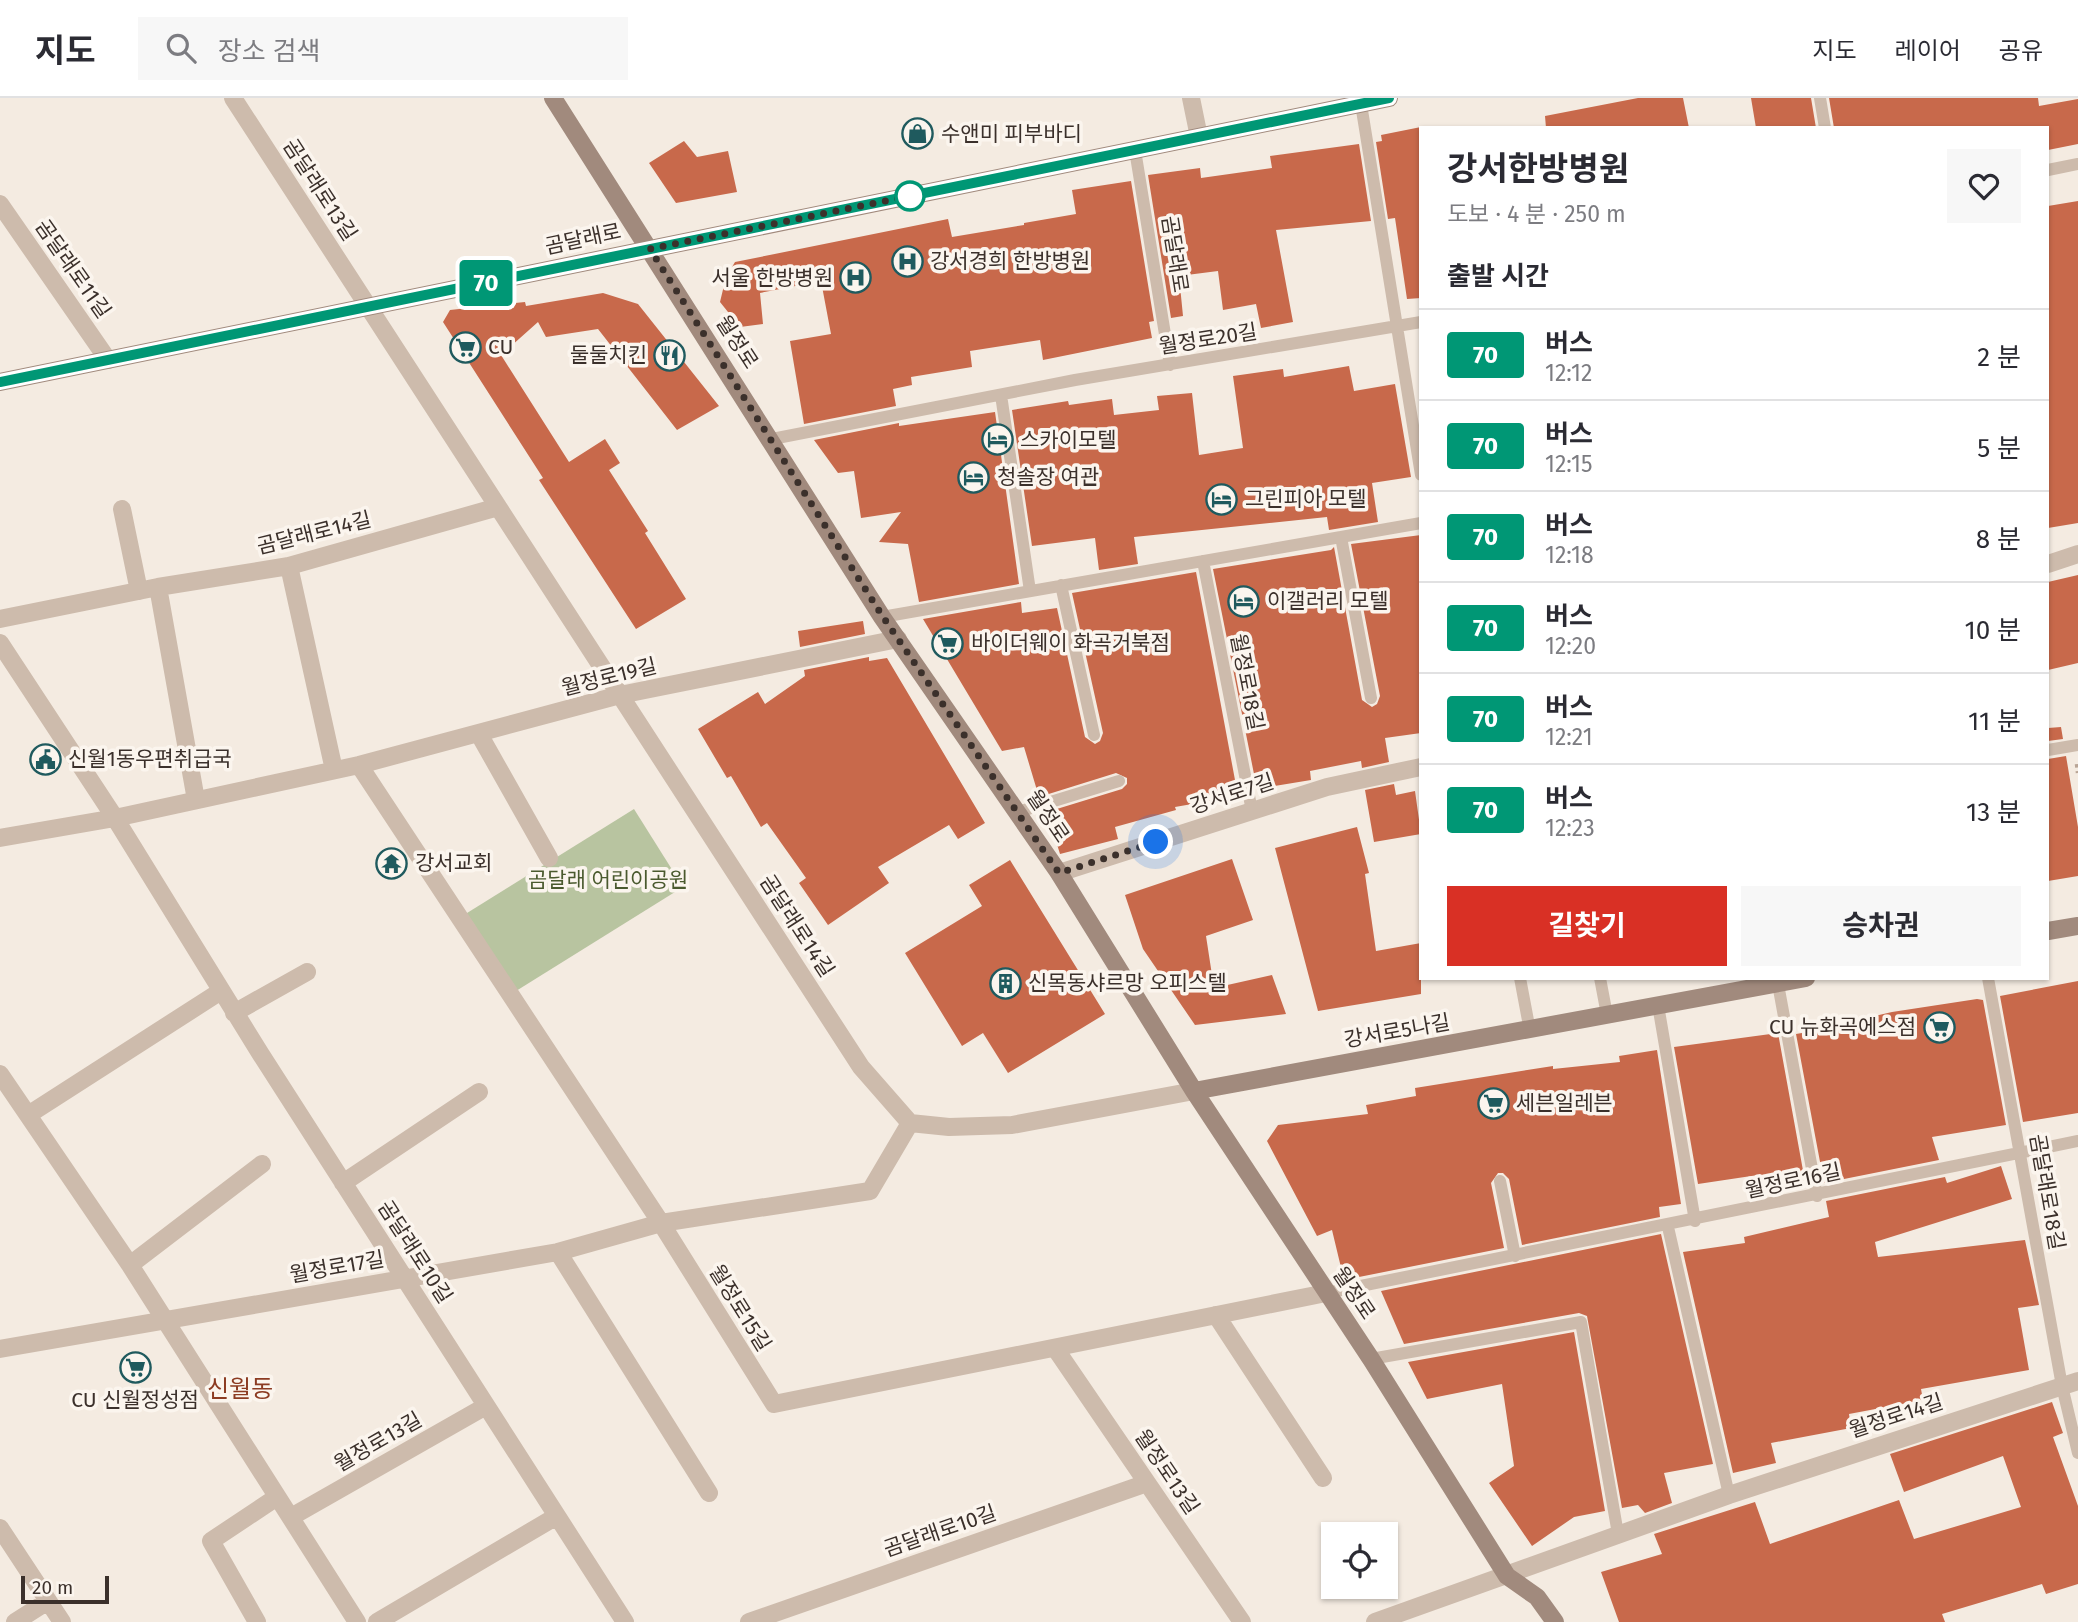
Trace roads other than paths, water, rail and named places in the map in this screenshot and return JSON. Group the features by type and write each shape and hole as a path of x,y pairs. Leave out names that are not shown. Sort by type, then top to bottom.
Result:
{"street":[{"name":"곰달래로13길","path":"233,98 369,307"},
{"name":"월정로","path":"554,98 883,617 1059,873 1194,1091 1371,1359 1507,1576 1538,1597 1555,1622"},
{"path":"1191,98 1199,137"},
{"name":"곰달래로","path":"0,382 1389,98"},
{"name":"곰달래로11길","path":"0,204 108,360"},
{"name":"곰달래로14길","path":"369,307 861,1067 910,1123"},
{"name":"곰달래로14길","path":"0,619 158,587 289,566 498,507"},
{"path":"122,509 139,591"},
{"path":"2049,564 2078,554"},
{"path":"289,566 334,770"},
{"path":"158,587 196,800"},
{"name":"월정로19길","path":"0,838 115,818 359,765 620,695 898,639"},
{"name":"곰달래로10길","path":"0,643 115,818 234,1013 625,1622"},
{"path":"479,734 549,858"},
{"name":"월정로15길","path":"359,765 661,1223 774,1404 1326,1293"},
{"name":"강서로7길","path":"1059,873 1328,786 1419,767"},
{"path":"2049,932 2078,926"},
{"path":"234,1013 307,972"},
{"name":"강서로5나길","path":"1194,1091 1530,1031 1658,1005 1720,985 1777,984 1796,980"},
{"path":"28,1115 221,992"},
{"path":"0,1074 130,1265 357,1622"},
{"path":"910,1123 949,1127 1012,1125 1194,1091"},
{"path":"343,1183 479,1092"},
{"name":"월정로17길","path":"0,1349 558,1252 661,1223 870,1191 910,1123"},
{"path":"130,1265 262,1164"},
{"path":"558,1252 709,1493"},
{"path":"1216,1315 1323,1478"},
{"name":"월정로13길","path":"1055,1348 1242,1622"},
{"name":"월정로14길","path":"1507,1576 1729,1495 2070,1384"},
{"name":"월정로13길","path":"291,1517 486,1406"},
{"name":"곰달래로10길","path":"749,1622 1147,1483"},
{"path":"257,1622 211,1541 277,1497"},
{"path":"377,1622 557,1516"},
{"path":"0,1528 62,1622"},
{"path":"1375,1622 1507,1576"},
{"path":"15,1622 48,1601"}],"lane":[{"path":"1820,98 1825,126"},
{"path":"1361,104 1419,463"},
{"name":"곰달래로","path":"1135,150 1170,365"},
{"path":"2049,170 2078,164"},
{"name":"월정로20길","path":"772,439 1001,395 1419,322"},
{"path":"1001,395 1030,591"},
{"path":"883,617 1419,523"},
{"path":"1341,537 1371,698"},
{"name":"월정로18길","path":"1203,561 1252,811"},
{"path":"1061,585 1094,735"},
{"path":"2049,750 2078,745"},
{"path":"1018,812 1119,781"},
{"path":"1520,980 1530,1031"},
{"path":"1600,980 1607,1015"},
{"name":"곰달래로18길","path":"1988,980 2021,1153 2070,1384 2078,1452"},
{"path":"1777,984 1817,1196"},
{"path":"1658,1005 1695,1221"},
{"name":"월정로16길","path":"1326,1293 1668,1227 2078,1141"},
{"path":"1500,1181 1515,1256"},
{"path":"1668,1227 1729,1495"},
{"path":"1371,1359 1581,1322 1618,1534"}],"place":[{"name":"수앤미 피부바디","path":"918,134"},
{"name":"강서경희 한방병원","path":"907,261"},
{"name":"서울 한방병원","path":"856,278"},
{"name":"CU","path":"465,347"},
{"name":"둘둘치킨","path":"670,355"},
{"name":"스카이모텔","path":"997,440"},
{"name":"청솔장 여관","path":"974,477"},
{"name":"그린피아 모텔","path":"1222,499"},
{"name":"이갤러리 모텔","path":"1244,601"},
{"name":"바이더웨이 화곡거북점","path":"948,643"},
{"name":"신월1동우편취급국","path":"45,759"},
{"name":"강서교회","path":"392,863"},
{"name":"신목동샤르망 오피스텔","path":"1005,983"},
{"name":"CU 뉴화곡에스점","path":"1939,1027"},
{"name":"세븐일레븐","path":"1493,1103"},
{"name":"CU 신월정성점","path":"135,1368"}],"district":[{"name":"신월동","path":"240,1389"}],"park label":[{"name":"곰달래 어린이공원","path":"608,880"}]}
